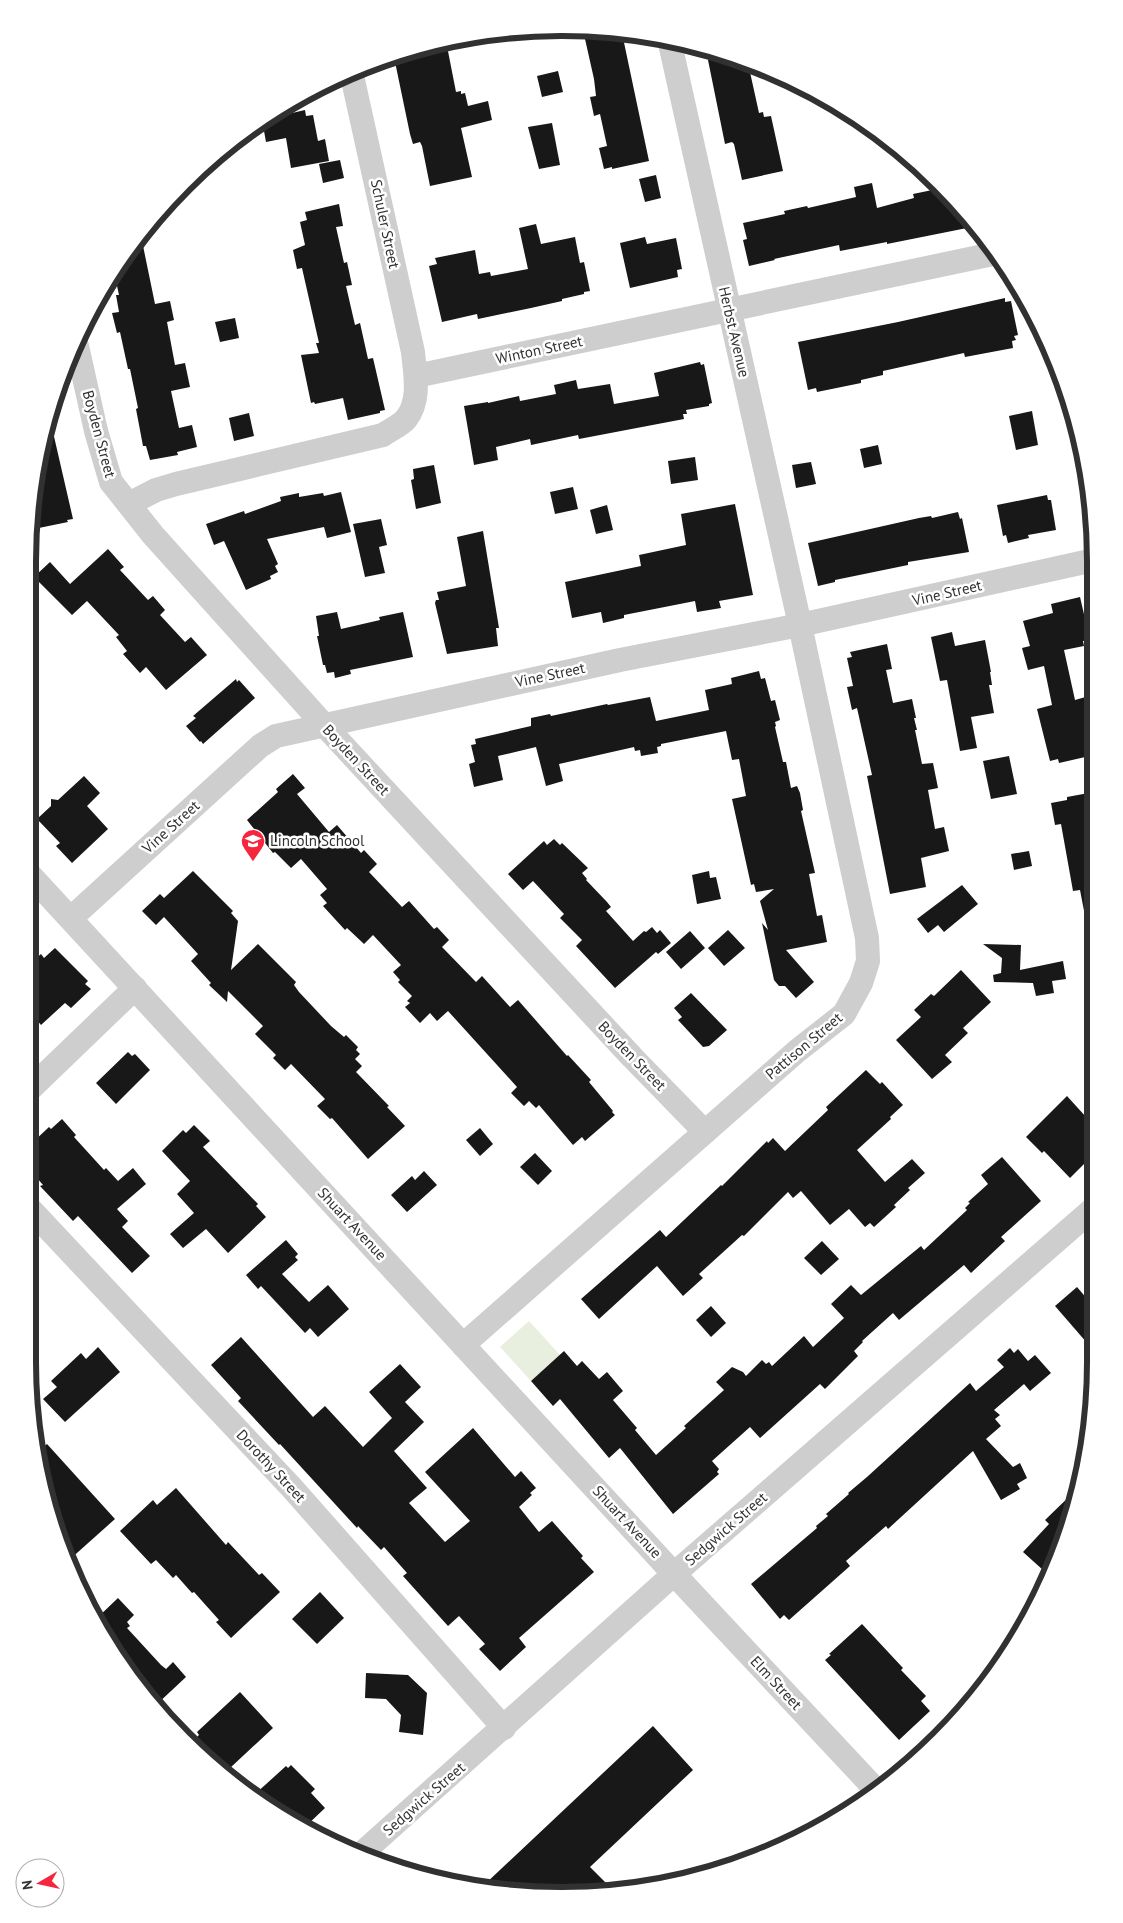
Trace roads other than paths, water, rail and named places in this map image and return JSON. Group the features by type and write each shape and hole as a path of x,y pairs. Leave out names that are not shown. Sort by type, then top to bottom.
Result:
{"street":[{"name":"Herbst Avenue","path":"671,48 800,625"},
{"name":"Schuler Street","path":"353,79 413,352 416,376"},
{"name":"Winton Street","path":"416,376 987,255"},
{"name":"Boyden Street","path":"79,354 96,432 111,482 153,535 324,725 632,1057 705,1132"},
{"path":"129,504 156,490 176,484 383,435 406,420 415,401 416,376"},
{"name":"Vine Street","path":"70,918 260,746 276,736 620,660 800,625 1087,562"},
{"name":"Pattison Street","path":"463,1345 797,1051 844,1014 861,983 868,961 867,938 800,625"},
{"name":"Shuart Avenue","path":"36,881 674,1574"},
{"path":"36,1083 134,988"},
{"name":"Sedgwick Street","path":"366,1849 674,1574 1087,1214"},
{"name":"Dorothy Street","path":"36,1215 292,1488 504,1728"},
{"name":"Elm Street","path":"674,1574 871,1785"}],"place":[{"name":"Lincoln School","path":"253,862"}]}
